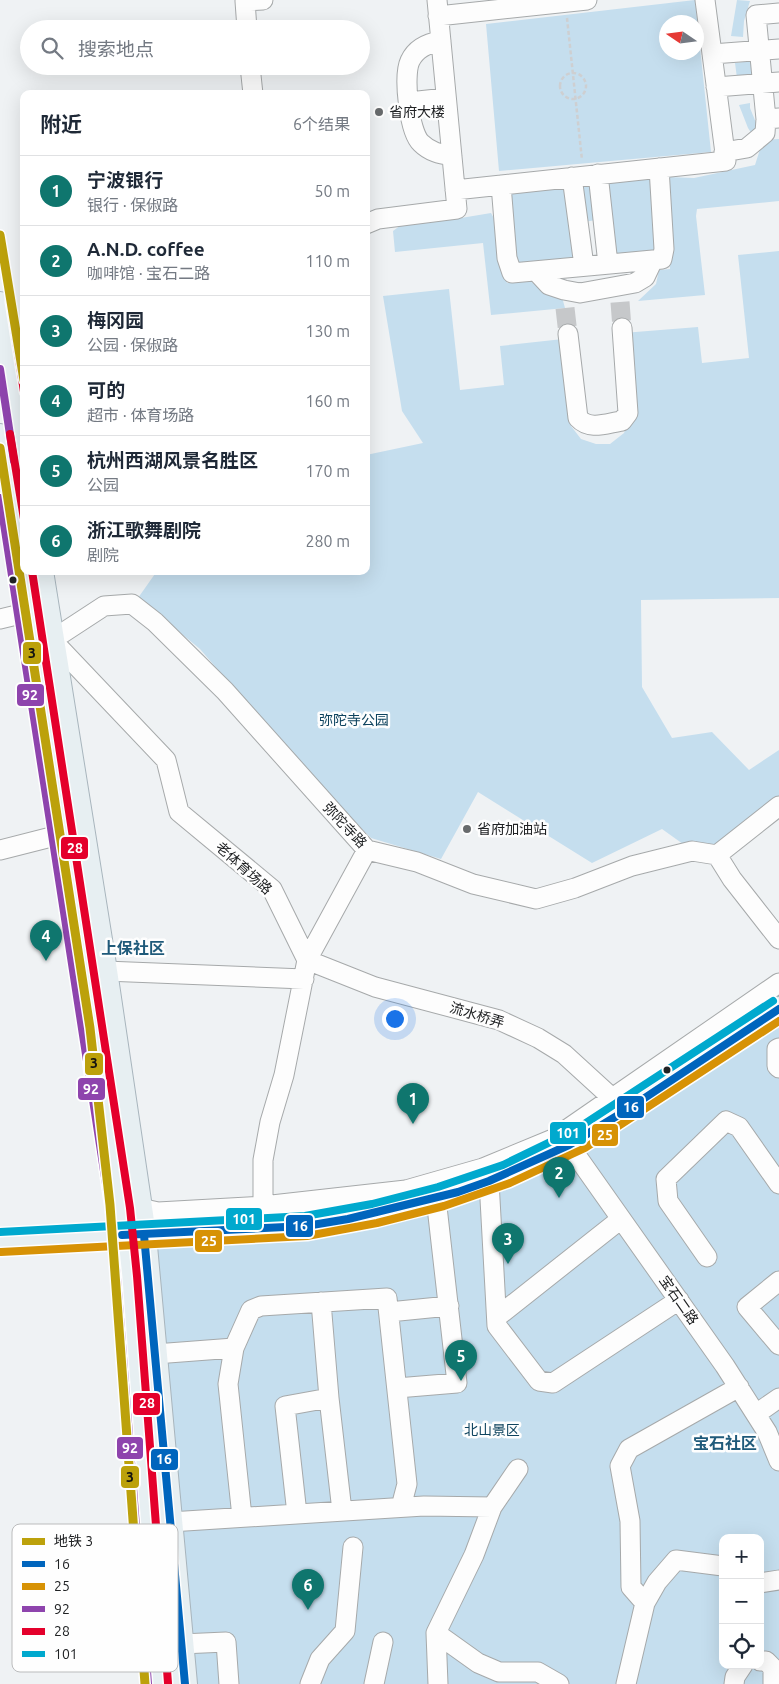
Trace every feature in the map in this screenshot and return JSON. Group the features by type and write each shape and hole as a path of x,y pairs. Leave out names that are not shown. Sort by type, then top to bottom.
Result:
{"main road":[{"path":"0,304 20,433"},
{"path":"0,436 20,557"},
{"path":"23,575 63,834 155,1354 170,1522"},
{"path":"42,575 105,971 140,1208 133,1235 127,1277 146,1524"},
{"path":"0,1242 306,1226 348,1220 427,1201 490,1181 569,1145 619,1104 779,1009"},
{"path":"178,1611 185,1684"}],"street":[{"path":"246,20 245,2 263,0"},
{"path":"370,222 378,219 457,209 437,8 587,0"},
{"path":"455,190 726,161 705,0"},
{"path":"724,152 747,148 765,133 772,118 771,82 760,50 757,7 779,12"},
{"path":"441,41 428,43 421,47 410,61 406,74 412,126 420,143 433,153 452,156"},
{"path":"712,54 779,49"},
{"path":"251,75 253,90"},
{"path":"716,87 771,82"},
{"path":"409,102 446,98"},
{"path":"501,185 508,258 512,273 653,260 662,259 664,249 659,168"},
{"path":"585,176 608,264"},
{"path":"584,266 585,176"},
{"path":"536,271 549,286 565,299 580,293 620,294 645,277 653,260"},
{"path":"568,334 578,418 584,424 592,426 622,421 628,412 622,328"},
{"name":"弥陀寺路","path":"52,640 104,606 132,604 156,622 225,690 367,850 417,862 473,884 536,900 575,888 632,866 692,851 717,855"},
{"path":"0,619 29,612"},
{"name":"老体育场路","path":"52,640 166,760 179,812 272,889 307,960"},
{"path":"779,806 717,855 732,879 779,939"},
{"path":"0,850 63,834"},
{"path":"262,1206 263,1160 270,1122 284,1075 307,960 367,850"},
{"name":"流水桥弄","path":"307,960 375,987 499,1020 515,1027 564,1054 619,1104"},
{"path":"105,971 304,979"},
{"path":"140,1208 158,1212 262,1206 406,1190 483,1168 553,1139 619,1104 779,983"},
{"path":"779,1048 777,1049 777,1066 779,1068"},
{"path":"707,1257 668,1201 666,1179 726,1122 739,1127 779,1184"},
{"name":"宝石二路","path":"569,1145 739,1387 767,1432 779,1461"},
{"path":"490,1181 497,1326 539,1381 553,1383 678,1300"},
{"path":"380,1193 427,1201 449,1306 458,1383 397,1388"},
{"path":"497,1318 621,1219"},
{"path":"779,1281 747,1307 779,1345"},
{"path":"242,1517 228,1384 234,1348 251,1310 262,1306 321,1302 388,1298 407,1484 402,1507"},
{"path":"321,1302 342,1511"},
{"path":"389,1312 449,1306"},
{"path":"155,1354 234,1348"},
{"path":"645,1603 631,1587 630,1521 620,1466 628,1449 739,1387"},
{"path":"297,1514 285,1406 330,1398"},
{"path":"756,1414 779,1398"},
{"path":"438,1684 436,1633 474,1555 492,1507 518,1470"},
{"path":"170,1522 402,1507 492,1507"},
{"path":"310,1684 320,1659 345,1631 353,1547"},
{"path":"626,1684 645,1603 657,1582 676,1560 719,1565"},
{"path":"764,1582 779,1580"},
{"path":"436,1633 478,1663 498,1672 538,1678 559,1684"},
{"path":"181,1644 226,1642 229,1684"},
{"path":"374,1684 383,1642"},
{"path":"764,1661 773,1668 773,1684"},
{"path":"734,1684 735,1677 740,1669"}],"path":[{"path":"565,1 585,176"},
{"path":"572,73 581,75 586,83 586,92 575,100 563,96 560,88 560,83 564,76 572,73"}],"green space":[{"path":"695,0 697,15 659,15 659,60 701,60 711,152 499,171 486,24"},
{"path":"737,0 750,1 744,21 743,37 731,36"},
{"path":"751,61 753,75 737,78 735,63"},
{"path":"750,103 750,108 759,130 752,134 739,105"},
{"path":"779,139 779,201 697,209 696,216 705,295 638,301 656,284 659,270 670,269 668,177 694,178 755,165 763,140"},
{"path":"653,177 656,253 614,255 606,181"},
{"path":"594,185 596,220 584,222 581,186"},
{"path":"567,187 575,260 518,267 509,193"},
{"path":"491,213 496,222 507,283 530,281 544,290 562,297 565,308 491,315 483,243 395,252 393,231 401,225"},
{"name":"弥陀寺公园","path":"779,251 779,598 641,600 642,687 672,738 712,732 749,770 779,750 779,806 717,855 732,879 662,829 592,863 478,792 441,859 371,838 309,776 200,649 138,598 154,575 370,575 370,454 423,443 402,411 383,296 449,289 460,390 504,385 500,346 563,339 567,406 571,426 581,439 596,444 610,444 624,433 633,414 623,333 698,327 702,363 749,358 738,255"},
{"name":"北山景区","path":"779,982 779,1684 158,1684 157,1672 178,1672 178,1524 150,1524 134,1225 367,1202 571,1127"}],"tunnel":[{"path":"620,302 622,328"},
{"path":"565,308 568,334"}],"metro line":[{"name":"3","path":"0,235 20,356"},
{"name":"3","path":"0,448 90,1028 110,1205 133,1524"},
{"name":"3","path":"144,1672 145,1684"}],"transit line":[{"name":"28","path":"10,302 20,366"},
{"name":"92","path":"0,369 14,461"},
{"name":"28","path":"10,434 20,495"},
{"name":"92","path":"0,498 110,1210 136,1524"},
{"name":"28","path":"33,575 130,1208 156,1524"},
{"name":"101","path":"0,1232 305,1216 372,1204 438,1187 503,1165 575,1130 773,1001"},
{"name":"16","path":"122,1235 306,1226 348,1219 458,1192 489,1181 569,1145 625,1111 779,1009"},
{"name":"25","path":"1,1252 307,1236 377,1223 444,1206 510,1183 585,1148 779,1021"},
{"name":"16","path":"144,1235 170,1524"},
{"name":"16","path":"178,1607 185,1684"},
{"name":"92","path":"147,1672 148,1684"},
{"name":"28","path":"167,1672 168,1683"}],"place":[{"name":"省府大楼","path":"379,112"},
{"name":"省府加油站","path":"467,829"},
{"name":"可的","path":"46,961"},
{"name":"宁波银行","path":"413,1124"},
{"name":"A.N.D. coffee","path":"559,1198"},
{"name":"梅冈园","path":"508,1264"},
{"name":"杭州西湖风景名胜区","path":"461,1381"},
{"name":"浙江歌舞剧院","path":"308,1610"}],"district":[{"name":"上保社区","path":"133,948"},
{"name":"宝石社区","path":"725,1443"}]}
